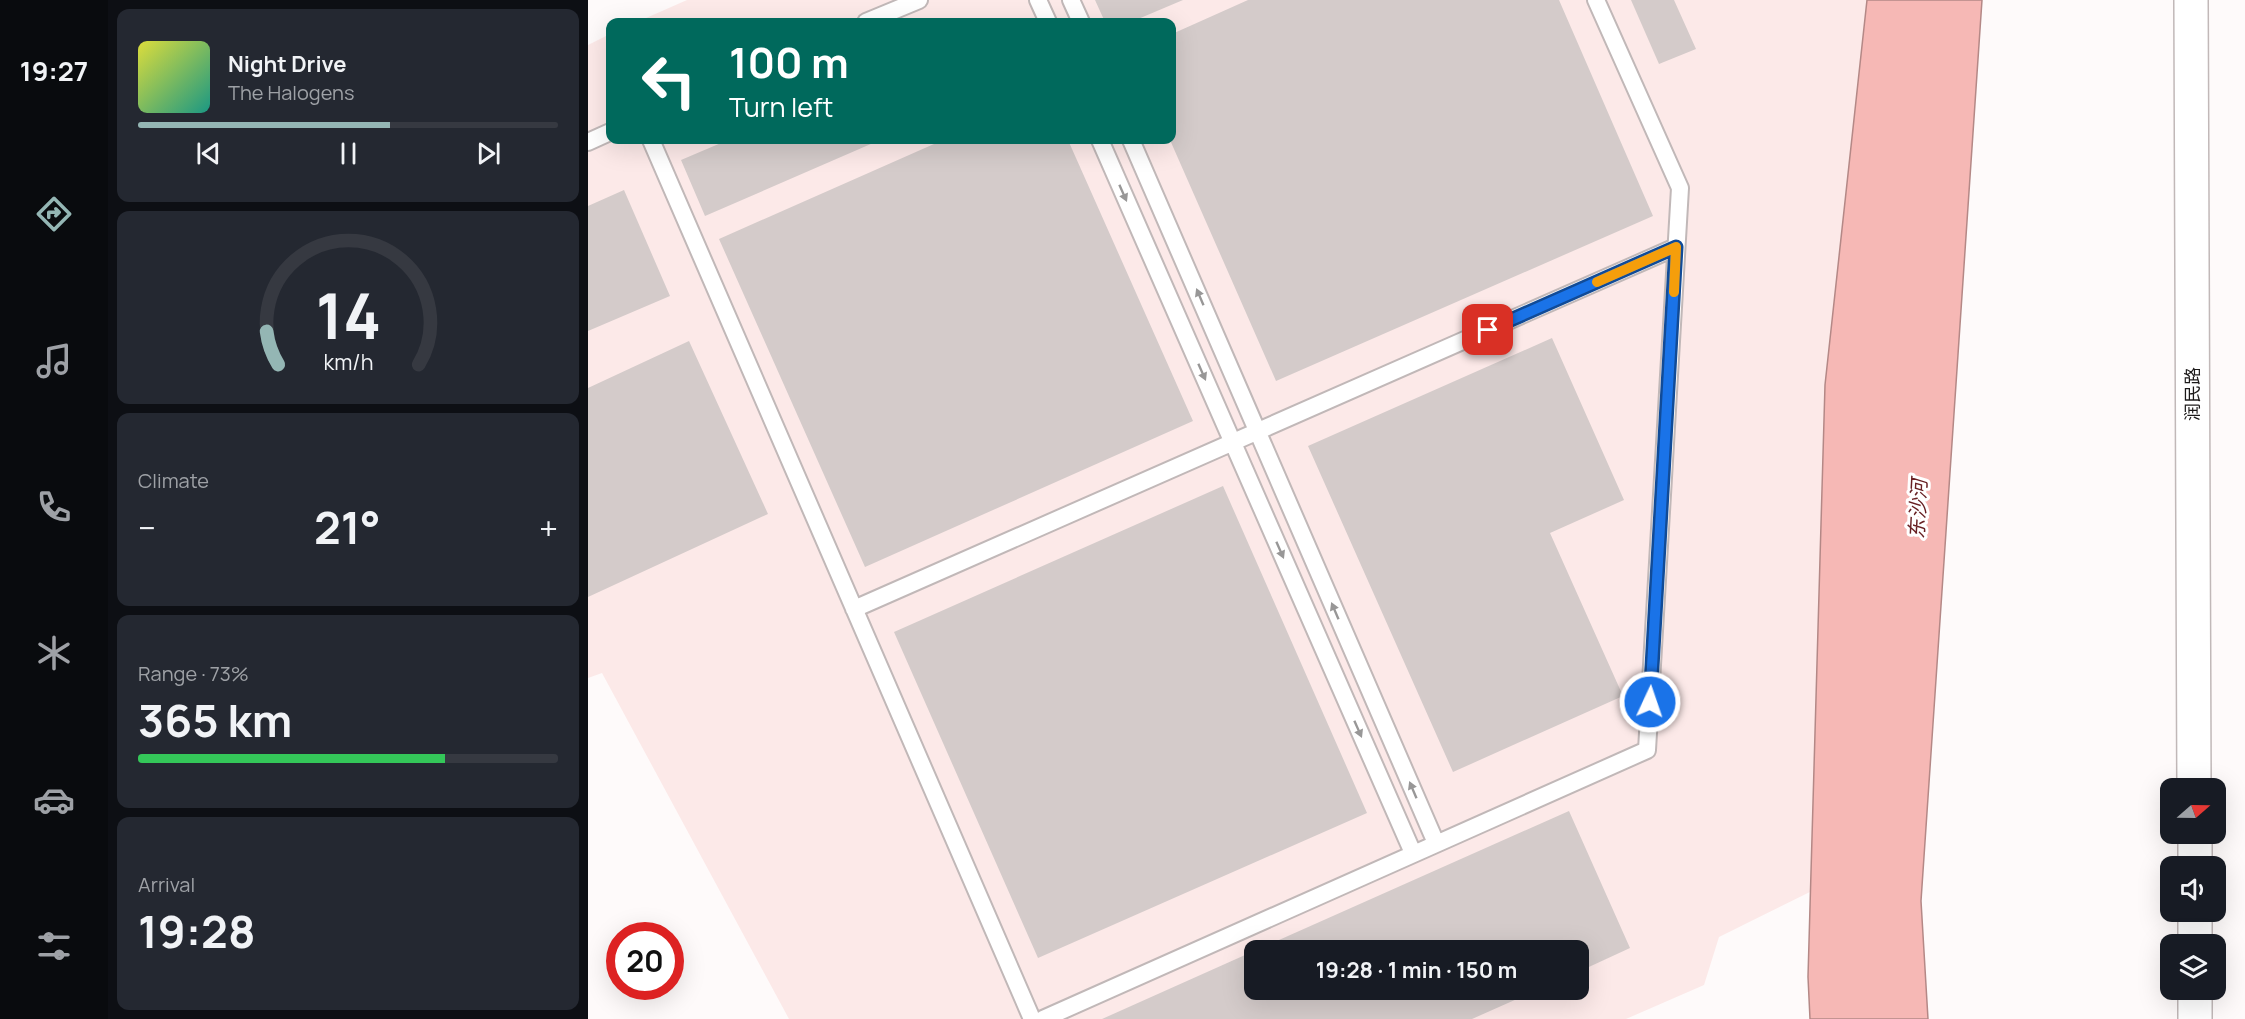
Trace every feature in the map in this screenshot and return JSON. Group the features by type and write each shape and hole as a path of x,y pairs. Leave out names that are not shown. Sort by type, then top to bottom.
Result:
{"street":[{"name":"润民路","path":"2192,0 2194,778"},
{"path":"2195,1000 2195,1019"}],"lane":[{"path":"876,18 919,0"},
{"path":"1038,0 1046,18"},
{"path":"1071,0 1079,18"},
{"path":"1042,1019 1647,750 1680,188 1596,0"},
{"path":"588,142 606,134"},
{"path":"653,144 1032,1019"},
{"path":"1102,144 1413,853"},
{"path":"1133,144 1436,843"},
{"path":"854,609 1676,247"}],"shaded area":[{"path":"687,0 1889,0 1824,885 1719,937 1704,985 1626,1019 789,1019 602,673 588,678 588,45 606,36 606,144 1176,144 1176,18 646,18"}],"water":[{"name":"东沙河","path":"1867,0 1982,0 1921,901 1928,1019 1810,1019 1808,977 1825,385"}],"building":[{"path":"1095,0 1183,0 1140,18 1103,18"},
{"path":"1248,0 1559,0 1653,216 1276,381 1172,144 1176,144 1176,32"},
{"path":"1631,0 1674,0 1696,49 1659,64"},
{"path":"719,144 871,144 705,216 681,160"},
{"path":"934,144 1070,144 1193,421 865,567 719,239"},
{"path":"624,190 670,296 588,331 588,206"},
{"path":"1552,338 1624,500 1550,533 1623,696 1453,772 1308,446"},
{"path":"689,341 768,514 588,597 588,388"},
{"path":"1223,486 1367,813 1038,958 894,632"},
{"path":"1569,811 1630,948 1589,967 1589,940 1279,940"},
{"path":"1244,955 1244,1000 1515,1000 1472,1019 1102,1019"}],"slow traffic":[{"path":"1597,282 1676,247 1674,292"}],"route":[{"path":"1488,330 1676,247 1650,702"}]}
